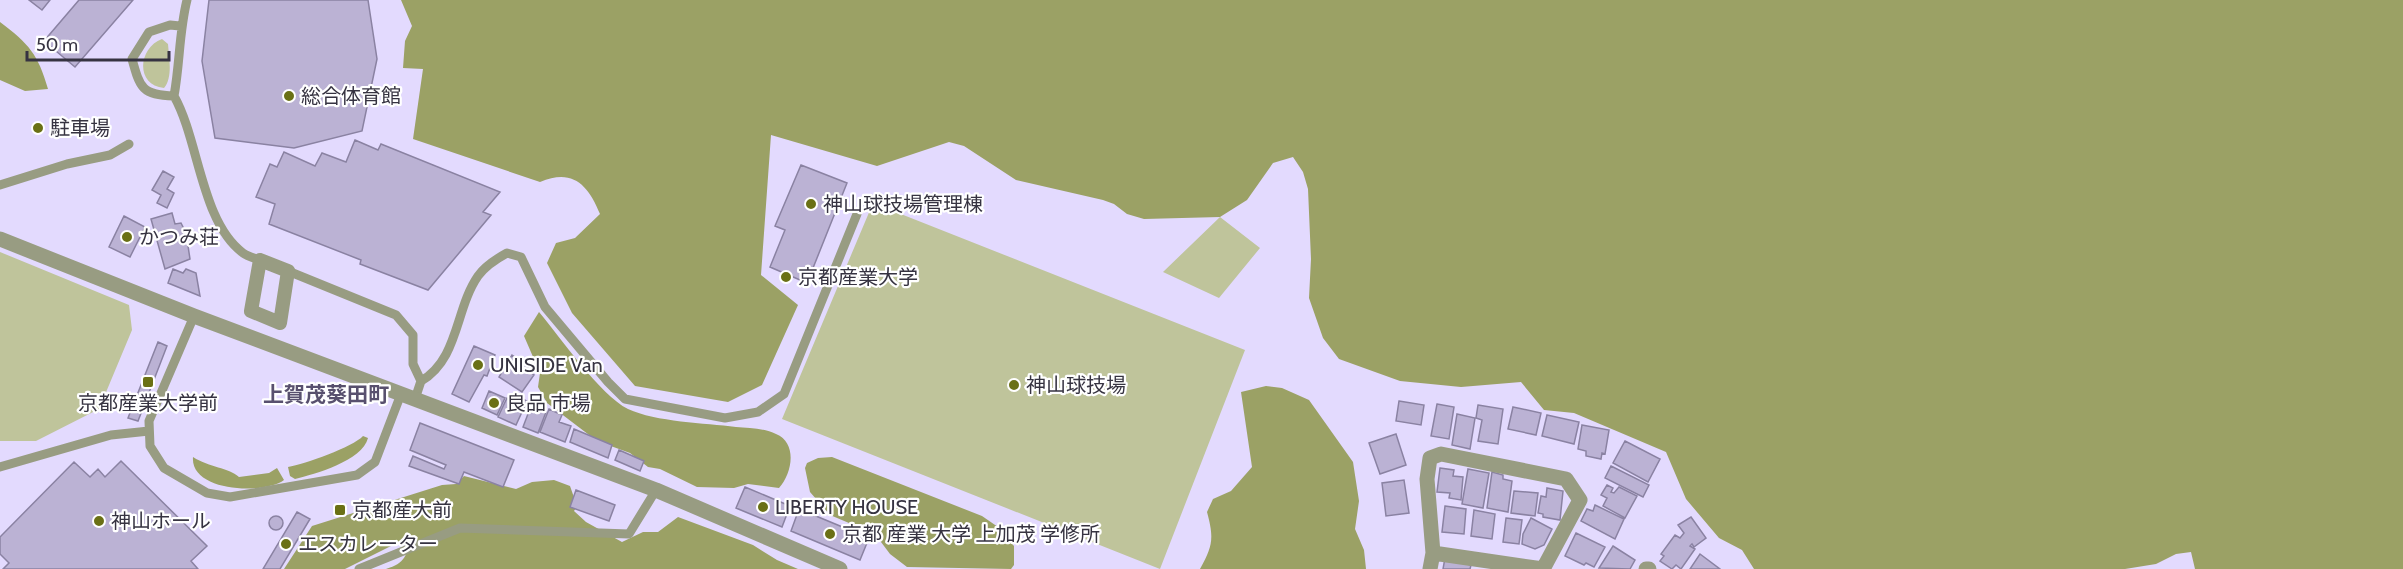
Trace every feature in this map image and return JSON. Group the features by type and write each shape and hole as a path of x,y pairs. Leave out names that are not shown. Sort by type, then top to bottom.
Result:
{"street":[{"path":"0,239 194,316 656,490 840,569"},
{"path":"260,260 288,272 280,324 251,311 260,260"},
{"path":"1430,569 1433,554 1427,479 1430,458 1442,454 1566,479 1580,500 1543,569 1433,554"}],"lane":[{"path":"187,0 180,26 180,65 174,96 182,110 210,205 222,227 243,253 260,260"},
{"path":"174,96 153,96 138,83 132,59 149,32 170,25 180,26"},
{"path":"0,185 67,164 110,155 129,144"},
{"path":"194,316 149,421 150,446 164,468 207,493 230,497 357,475 375,462 408,396 421,381 433,374 449,348 477,276 507,253 521,257 532,276 544,307 626,399 724,418 758,412 784,394 857,214"},
{"path":"288,272 396,315 413,335 413,364 421,381"},
{"path":"1,470 111,435 149,431"},
{"path":"359,569 460,528 629,534 656,490"}],"green space":[{"path":"401,0 2403,0 2403,569 2195,569 2191,552 2176,554 2156,564 2125,569 1754,569 1742,550 1719,538 1686,499 1666,452 1574,413 1544,410 1521,382 1461,387 1400,381 1339,359 1323,338 1309,298 1311,259 1308,189 1303,172 1293,157 1273,163 1247,200 1220,217 1144,219 1127,214 1114,204 1103,200 1016,180 964,146 949,142 877,166 771,135 761,275 798,305 762,385 728,402 635,386 572,313 547,263 556,243 575,238 600,214 584,187 570,178 551,178 540,182 413,139 423,69 403,68 405,41 412,26"},
{"path":"0,22 31,51 48,89 25,91 0,80"},
{"path":"162,39 168,44 170,61 169,78 164,88 148,80 143,66 148,50"},
{"name":"神山球技場","path":"873,203 1245,350 1160,569 782,419"},
{"path":"1220,217 1260,248 1219,298 1163,272"},
{"path":"0,252 129,305 132,330 99,409 36,441 0,441"},
{"path":"539,312 593,379 617,402 628,409 652,417 761,429 783,438 788,444 791,459 784,482 779,488 748,484 734,488 697,487 660,469 648,467 630,453 597,441 547,403 538,387 540,373 524,336"},
{"path":"1266,386 1282,388 1309,400 1353,462 1359,501 1355,529 1364,550 1366,569 1200,569 1211,542 1207,512 1213,499 1231,491 1252,467 1241,392"},
{"path":"363,436 368,438 364,446 348,460 304,477 295,479 290,476 288,467 328,454"},
{"path":"193,457 230,471 239,477 269,473 277,468 284,480 274,485 246,489 215,484 195,469"},
{"path":"832,457 982,516 998,527 1014,546 1014,565 1011,569 907,567 890,554 875,534 830,515 810,492 805,468 807,463 818,458"},
{"path":"464,476 516,489 532,482 554,480 570,486 577,506 574,511 586,522 622,542 643,532 658,532 678,517 753,545 777,560 798,569 386,569 404,558 411,536 345,569 284,569 312,526 442,485 456,484"}],"building":[{"path":"29,0 50,0 42,10"},
{"path":"79,0 133,0 75,67 44,41"},
{"name":"総合体育館","path":"209,0 368,0 377,59 362,131 294,148 215,138 202,61"},
{"path":"355,140 378,150 381,144 500,192 483,212 491,215 428,290 360,264 361,260 269,224 275,204 256,197 270,164 277,167 284,152 315,166 322,153 346,162"},
{"name":"神山球技場管理棟","path":"801,165 847,183 807,283 770,267 785,230 775,226"},
{"path":"163,171 174,177 167,189 174,193 167,208 157,203 161,195 152,190"},
{"path":"172,213 175,224 181,223 186,233 190,259 165,269 151,219"},
{"name":"かつみ荘","path":"124,216 145,227 130,257 109,247"},
{"path":"173,269 183,273 186,269 196,273 200,296 168,283"},
{"name":"京都産業大学前","path":"158,342 167,346 138,421 128,418"},
{"name":"UNISIDE Van","path":"474,346 495,355 487,376 484,375 469,402 452,394"},
{"path":"512,355 530,367 528,370 534,375 522,392 499,377"},
{"name":"良品 市場","path":"489,391 505,398 497,415 482,408"},
{"path":"516,396 527,401 516,425 498,417 507,398 513,401"},
{"path":"1399,401 1424,405 1421,425 1396,421"},
{"path":"1437,404 1454,407 1449,439 1431,436"},
{"path":"1478,405 1503,409 1498,444 1478,441 1482,420 1476,418"},
{"path":"531,406 546,412 538,433 523,427"},
{"path":"1513,407 1541,413 1536,435 1508,429"},
{"path":"549,409 562,415 559,422 571,426 565,442 540,432"},
{"path":"1457,414 1475,418 1470,449 1452,445"},
{"path":"1547,415 1579,422 1574,444 1542,436"},
{"path":"420,423 514,460 503,487 464,472 459,484 409,466 413,456 444,469 446,465 410,450"},
{"path":"1582,425 1609,430 1605,454 1602,453 1601,459 1586,456 1586,451 1578,449"},
{"path":"574,429 612,445 608,458 570,442"},
{"path":"1396,434 1406,465 1380,474 1369,443"},
{"path":"1625,441 1660,459 1648,482 1613,463"},
{"path":"619,450 644,461 640,471 615,460"},
{"name":"神山ホール","path":"121,461 207,546 191,561 198,569 3,569 9,563 0,554 0,537 74,462 90,477 98,469 105,477"},
{"path":"1611,466 1649,485 1643,497 1605,478"},
{"path":"1440,468 1454,470 1453,476 1463,477 1461,500 1449,498 1450,493 1437,492"},
{"path":"1468,469 1489,473 1483,508 1462,504"},
{"path":"1492,472 1503,475 1503,479 1512,481 1508,512 1487,508"},
{"path":"1404,480 1409,513 1386,516 1382,483"},
{"path":"1607,485 1613,488 1611,492 1614,493 1619,487 1637,496 1625,518 1603,506 1607,498 1601,495"},
{"name":"LIBERTY HOUSE","path":"745,487 790,506 782,527 736,508"},
{"path":"1547,488 1563,491 1560,520 1543,517 1543,514 1538,513 1541,496 1546,497"},
{"path":"576,490 615,505 609,521 570,507"},
{"path":"1514,491 1538,493 1535,516 1511,513"},
{"path":"1595,505 1624,519 1615,539 1581,521 1587,509 1593,511"},
{"path":"1445,506 1466,509 1464,534 1442,532"},
{"name":"京都 産業 大学 上加茂 学修所","path":"799,509 869,538 860,560 791,531"},
{"path":"1474,510 1495,514 1492,539 1471,536"},
{"name":"エスカレーター","path":"297,512 310,519 280,569 263,569"},
{"path":"276,516 281,518 283,523 281,528 276,530 271,528 269,523 271,518"},
{"path":"1691,517 1706,538 1694,547 1692,544 1690,546 1695,549 1681,569 1676,565 1672,569 1660,561 1664,556 1661,554 1675,535 1680,538 1684,533 1678,525"},
{"path":"1506,518 1522,520 1519,544 1503,542"},
{"path":"1531,518 1552,529 1544,545 1535,549 1522,544 1523,534"},
{"path":"1576,533 1605,547 1594,567 1565,556"},
{"path":"1613,546 1635,560 1630,569 1599,568"},
{"path":"1700,554 1720,569 1690,569"},
{"path":"1445,558 1471,565 1470,569 1443,569"}],"place":[{"name":"総合体育館","path":"289,96"},
{"name":"駐車場","path":"38,128"},
{"name":"神山球技場管理棟","path":"811,204"},
{"name":"かつみ荘","path":"127,237"},
{"name":"京都産業大学","path":"786,277"},
{"name":"UNISIDE Van","path":"478,365"},
{"name":"京都産業大学前","path":"148,382"},
{"name":"神山球技場","path":"1014,385"},
{"name":"良品 市場","path":"494,403"},
{"name":"LIBERTY HOUSE","path":"763,507"},
{"name":"京都産大前","path":"340,510"},
{"name":"神山ホール","path":"99,521"},
{"name":"京都 産業 大学 上加茂 学修所","path":"830,534"},
{"name":"エスカレーター","path":"286,544"}],"district":[{"name":"上賀茂葵田町","path":"326,395"}]}
